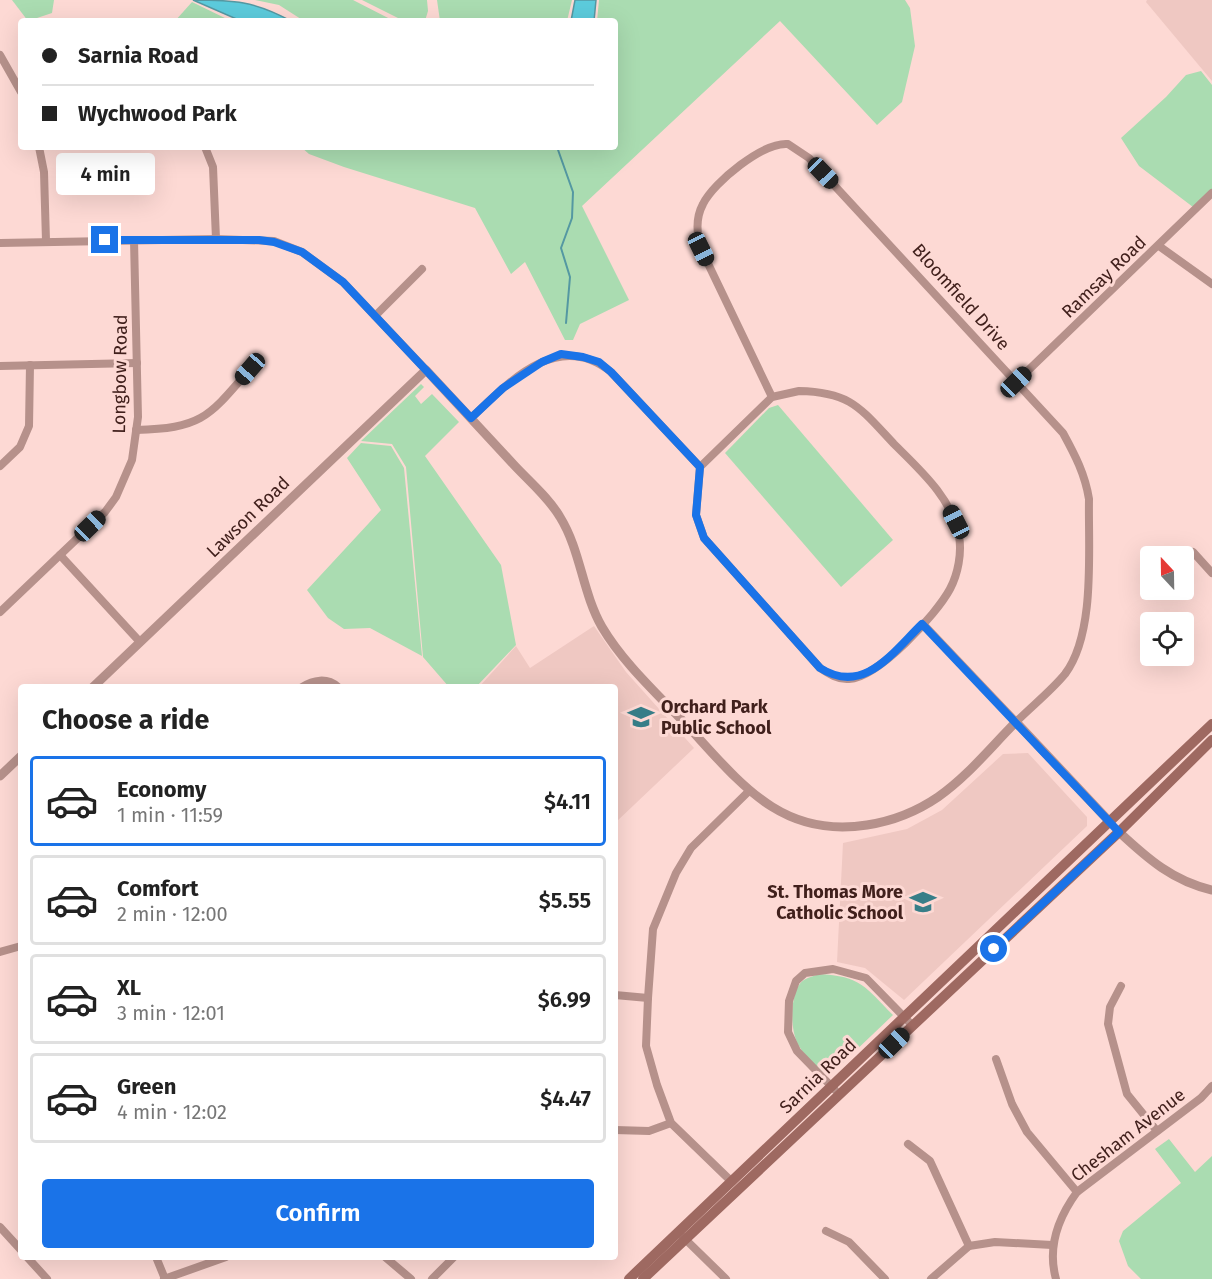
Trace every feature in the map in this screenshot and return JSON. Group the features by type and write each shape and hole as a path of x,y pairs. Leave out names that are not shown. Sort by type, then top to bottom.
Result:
{"main road":[{"name":"Sarnia Road","path":"643,1279 732,1182 1212,724"},
{"name":"Sarnia Road","path":"629,1279 682,1236 840,1095 1119,832 1212,740"}],"street":[{"path":"0,55 18,87"},
{"name":"Bloomfield Drive","path":"426,370 559,515 574,544 596,615 613,643 749,791 794,820 825,828 852,828 884,823 913,813 939,796 1066,672 1081,638 1086,605 1089,499 1082,468 1063,433 809,158 788,144 778,143 752,157 711,192 698,218 697,234 701,249 772,397"},
{"path":"40,150 44,172 46,241"},
{"path":"206,150 213,167 216,239"},
{"name":"Ramsay Road","path":"1016,382 1212,194"},
{"path":"0,243 216,239 274,242 302,252 343,282 426,370"},
{"name":"Longbow Road","path":"0,612 105,512 116,497 132,460 136,430 137,363 134,240"},
{"path":"1159,246 1212,284"},
{"path":"375,316 422,269"},
{"path":"471,418 503,388 542,362 561,354 583,357 599,362 611,372 700,467"},
{"path":"0,366 137,363"},
{"path":"0,465 20,447 29,426 30,365"},
{"path":"136,430 176,428 201,419 225,398 250,369"},
{"name":"Lawson Road","path":"96,684 426,370"},
{"path":"799,391 814,391 839,396 852,402 943,497 956,522 960,552 950,589 922,624 880,665 864,675 850,679 834,677 820,668 704,538 696,515 700,467 772,397 799,391"},
{"path":"1194,553 1212,573"},
{"path":"60,555 140,642"},
{"path":"922,624 1119,832 1163,871 1191,885 1212,891"},
{"path":"309,684 318,680 335,684"},
{"path":"0,776 18,759"},
{"path":"732,1182 671,1123 646,1046 648,998 653,929 667,890 691,848 749,791"},
{"path":"0,952 18,947"},
{"path":"840,1095 797,1051 788,1032 789,1000 796,981 805,973 833,969 866,978 912,1025"},
{"path":"1121,986 1110,1007 1108,1024 1127,1094 1158,1131"},
{"path":"618,995 648,998"},
{"path":"996,1059 1012,1104 1027,1132 1077,1192"},
{"name":"Chesham Avenue","path":"1056,1279 1052,1245 1065,1208 1077,1192 1201,1098 1212,1086"},
{"path":"618,1130 649,1131 671,1123"},
{"path":"908,1144 930,1161 969,1246"},
{"path":"0,1227 18,1247"},
{"path":"826,1232 849,1242 885,1279"},
{"path":"682,1236 726,1279"},
{"path":"931,1279 969,1246 995,1242 1052,1245"},
{"path":"30,1260 47,1279"},
{"path":"157,1260 164,1279 218,1260"},
{"path":"389,1260 411,1279"},
{"path":"432,1279 451,1260"}],"shaded area":[{"path":"1147,0 1212,0 1212,81 1146,2"},
{"name":"Orchard Park Public School","path":"594,626 626,672 694,748 618,820 618,684 482,684 516,646 530,668"},
{"name":"St. Thomas More Catholic School","path":"1028,753 1087,817 1087,826 904,1000 865,968 837,962 843,843 907,829 942,810 1003,754"}],"green space":[{"path":"12,0 54,0 52,13 37,18 26,18"},
{"path":"255,0 353,0 388,18 299,18 279,5"},
{"path":"362,0 427,0 426,18 398,18"},
{"path":"437,0 572,0 568,18 440,18"},
{"path":"599,0 905,0 910,8 915,46 902,102 877,125 780,21 582,206 629,300 580,324 573,340 565,340 525,262 511,274 475,208 344,167 309,154 304,150 618,150 618,18 597,18"},
{"path":"192,2 225,18 178,18"},
{"path":"1201,71 1212,85 1212,189 1193,207 1139,166 1121,138 1166,97 1186,75"},
{"path":"421,384 424,387 415,396 421,404 432,394 459,422 425,456 501,565 516,645 479,684 446,684 423,657 406,467 392,444 361,441"},
{"path":"778,405 893,540 841,587 725,453 769,408"},
{"path":"361,443 391,446 404,468 422,656 370,628 344,629 328,618 307,590 381,510 347,458"},
{"path":"819,974 853,980 876,997 893,1015 829,1076 802,1050 796,1040 793,1024 794,998 799,985 805,979"},
{"path":"1169,1139 1195,1172 1212,1156 1212,1279 1141,1279 1128,1266 1119,1241 1123,1231 1181,1183 1155,1149"}],"water":[{"path":"193,0 243,3 266,9 285,18 234,18"},
{"path":"575,0 596,0 594,18 572,18"}],"waterway":[{"path":"558,150 573,192 572,218 561,248 570,277 566,323"}],"place":[{"name":"Orchard Park Public School","path":"641,717"},
{"name":"St. Thomas More Catholic School","path":"923,902"}],"route":[{"path":"105,240 259,240 274,242 302,252 319,262 343,282 471,418 503,388 542,362 561,354 599,362 700,467 696,515 704,538 820,668 834,677 850,679 864,675 880,665 922,624 1119,832 994,949"}]}
